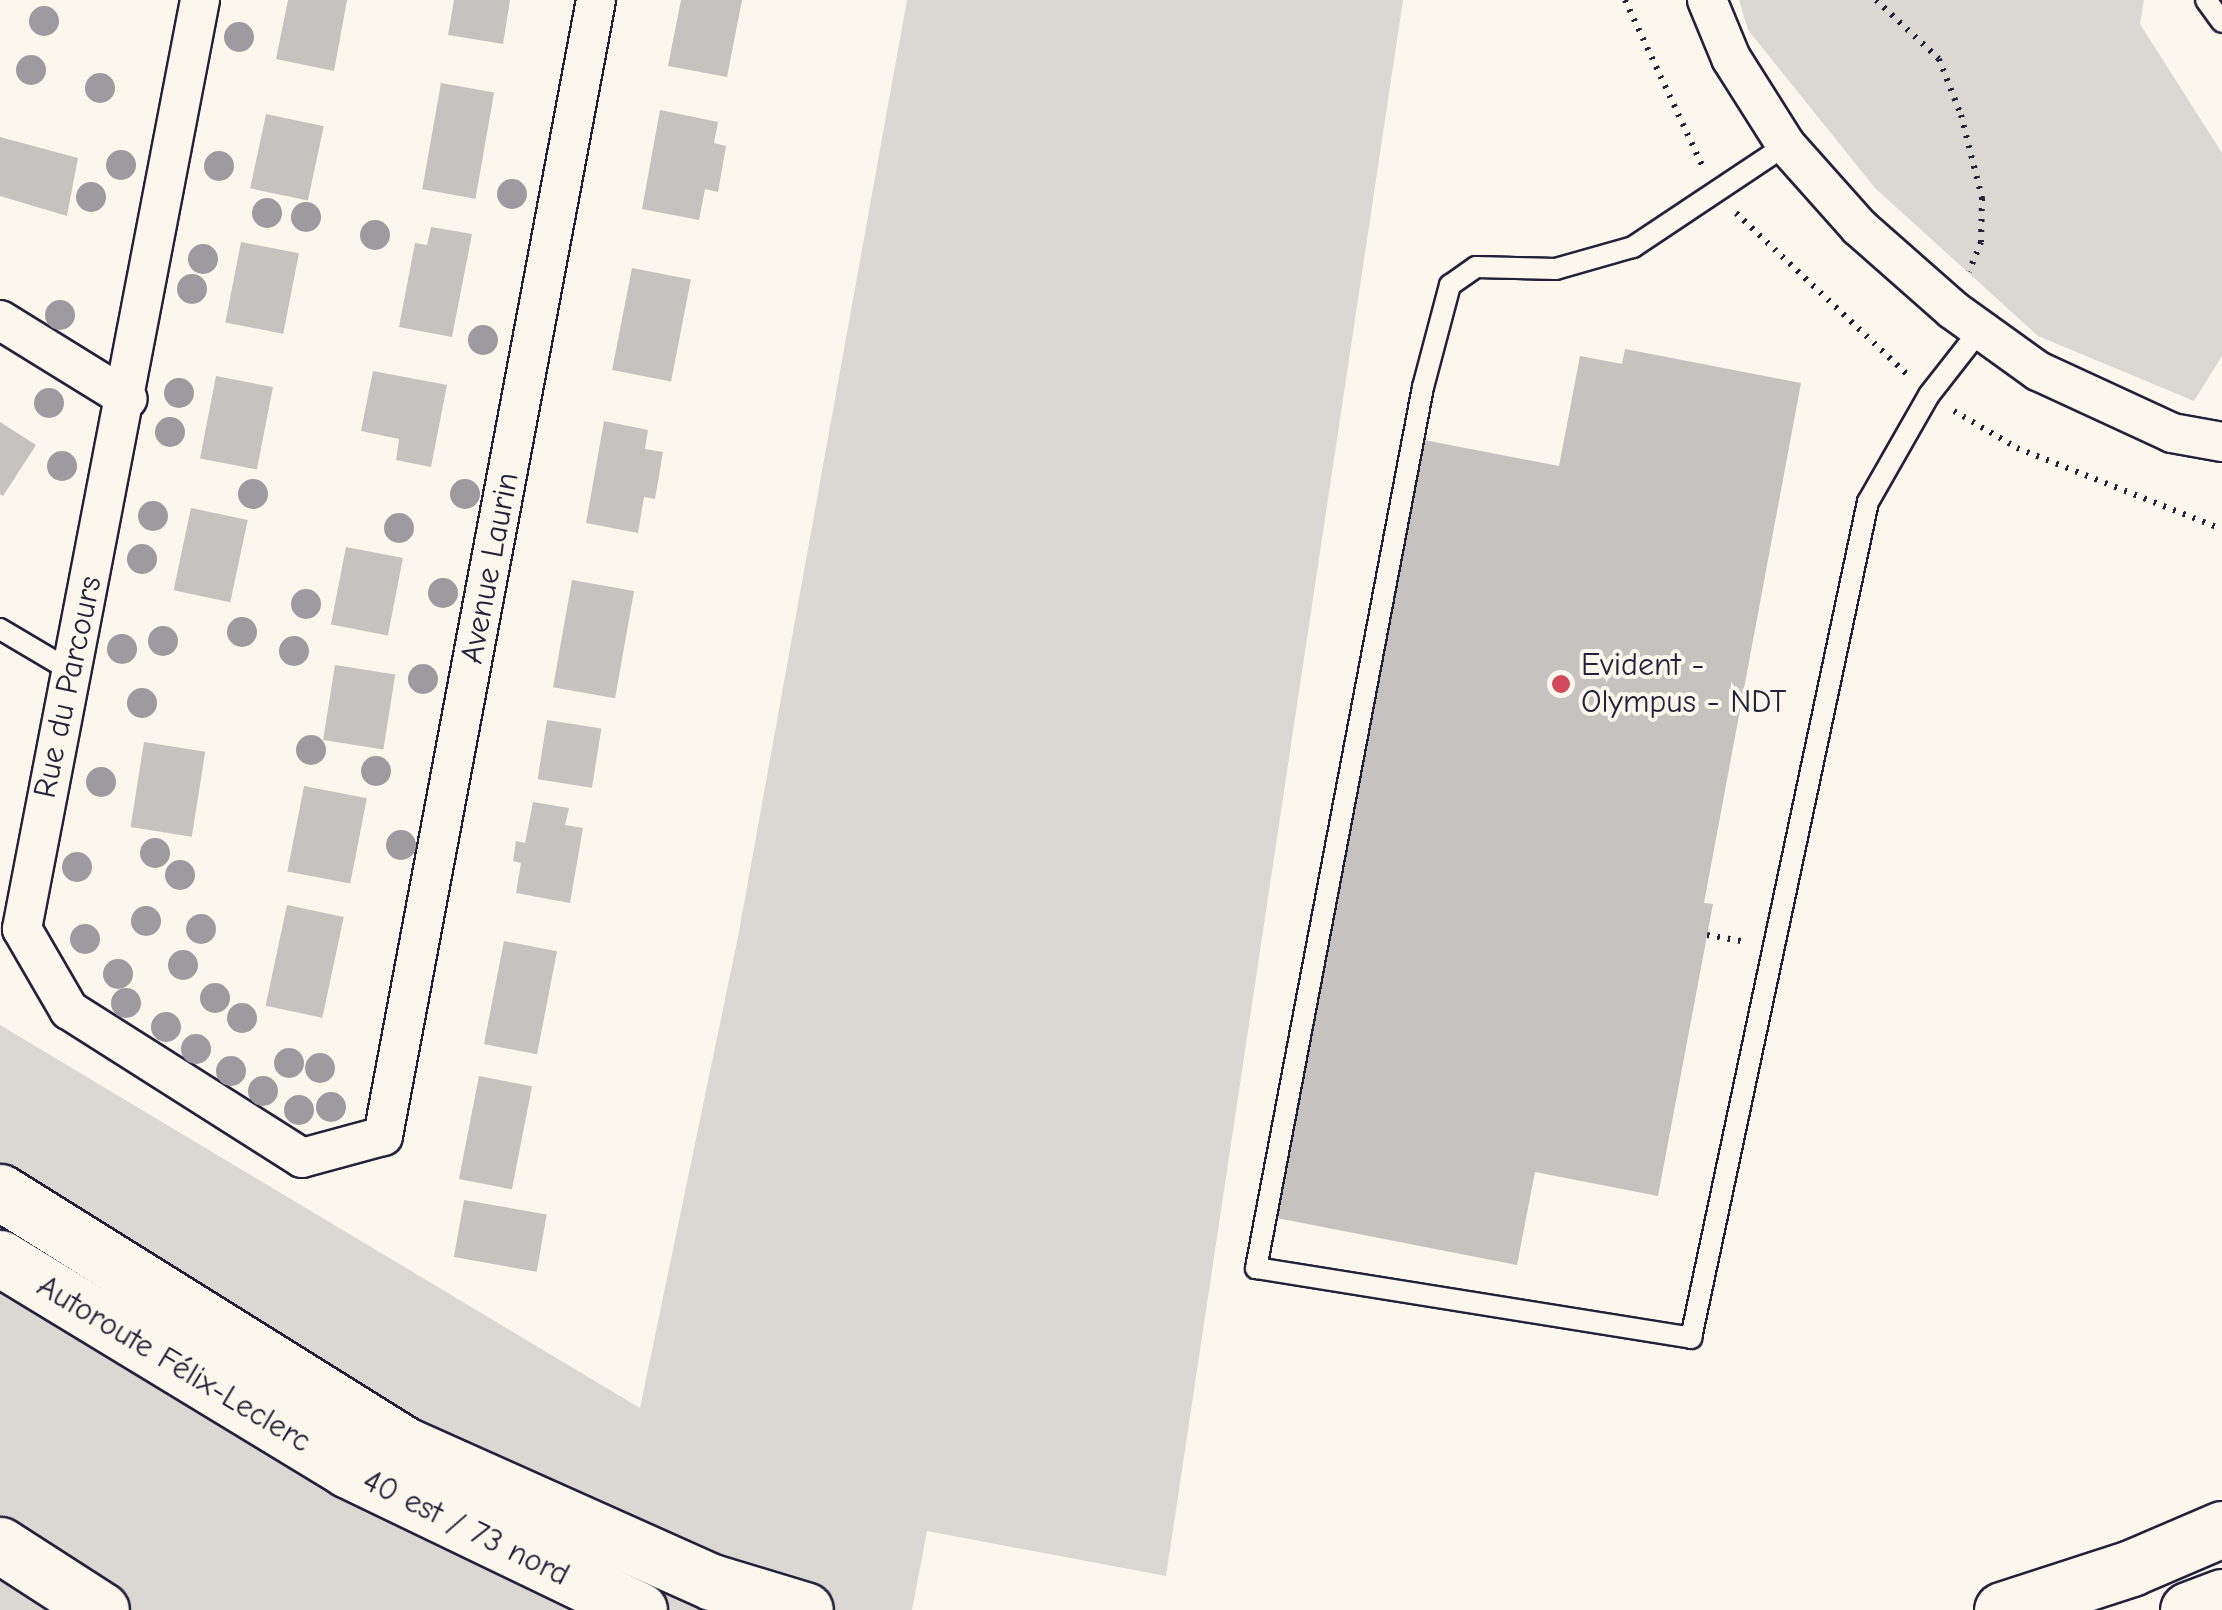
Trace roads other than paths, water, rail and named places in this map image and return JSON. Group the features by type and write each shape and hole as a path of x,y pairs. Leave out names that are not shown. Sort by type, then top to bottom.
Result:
{"highway":[{"path":"0,1192 403,1444 712,1582 805,1610"},
{"name":"Autoroute Félix-Leclerc","path":"0,1258 348,1470"},
{"path":"348,1470 471,1507 722,1610"},
{"name":"40 est / 73 nord","path":"348,1470 639,1610"},
{"path":"2002,1610 2132,1568 2222,1529"},
{"path":"0,1545 102,1610"},
{"path":"2188,1610 2222,1597"}],"street":[{"name":"Rue du Parcours","path":"200,0 128,399 22,929 69,1010 302,1158 383,1136"},
{"name":"Avenue Laurin","path":"383,1136 596,0"},
{"path":"1707,0 1731,58 1786,145 1858,227 1966,320 2038,370 2172,433 2222,442"},
{"path":"0,320 128,399"}],"lane":[{"path":"2206,0 2222,22"},
{"path":"1786,145 1633,248 1556,269 1476,267 1450,285 1423,387 1256,1268 1690,1338 1868,502 1966,320"},
{"path":"0,629 71,672"}],"place":[{"name":"Evident - Olympus - NDT","path":"1561,684"}]}
